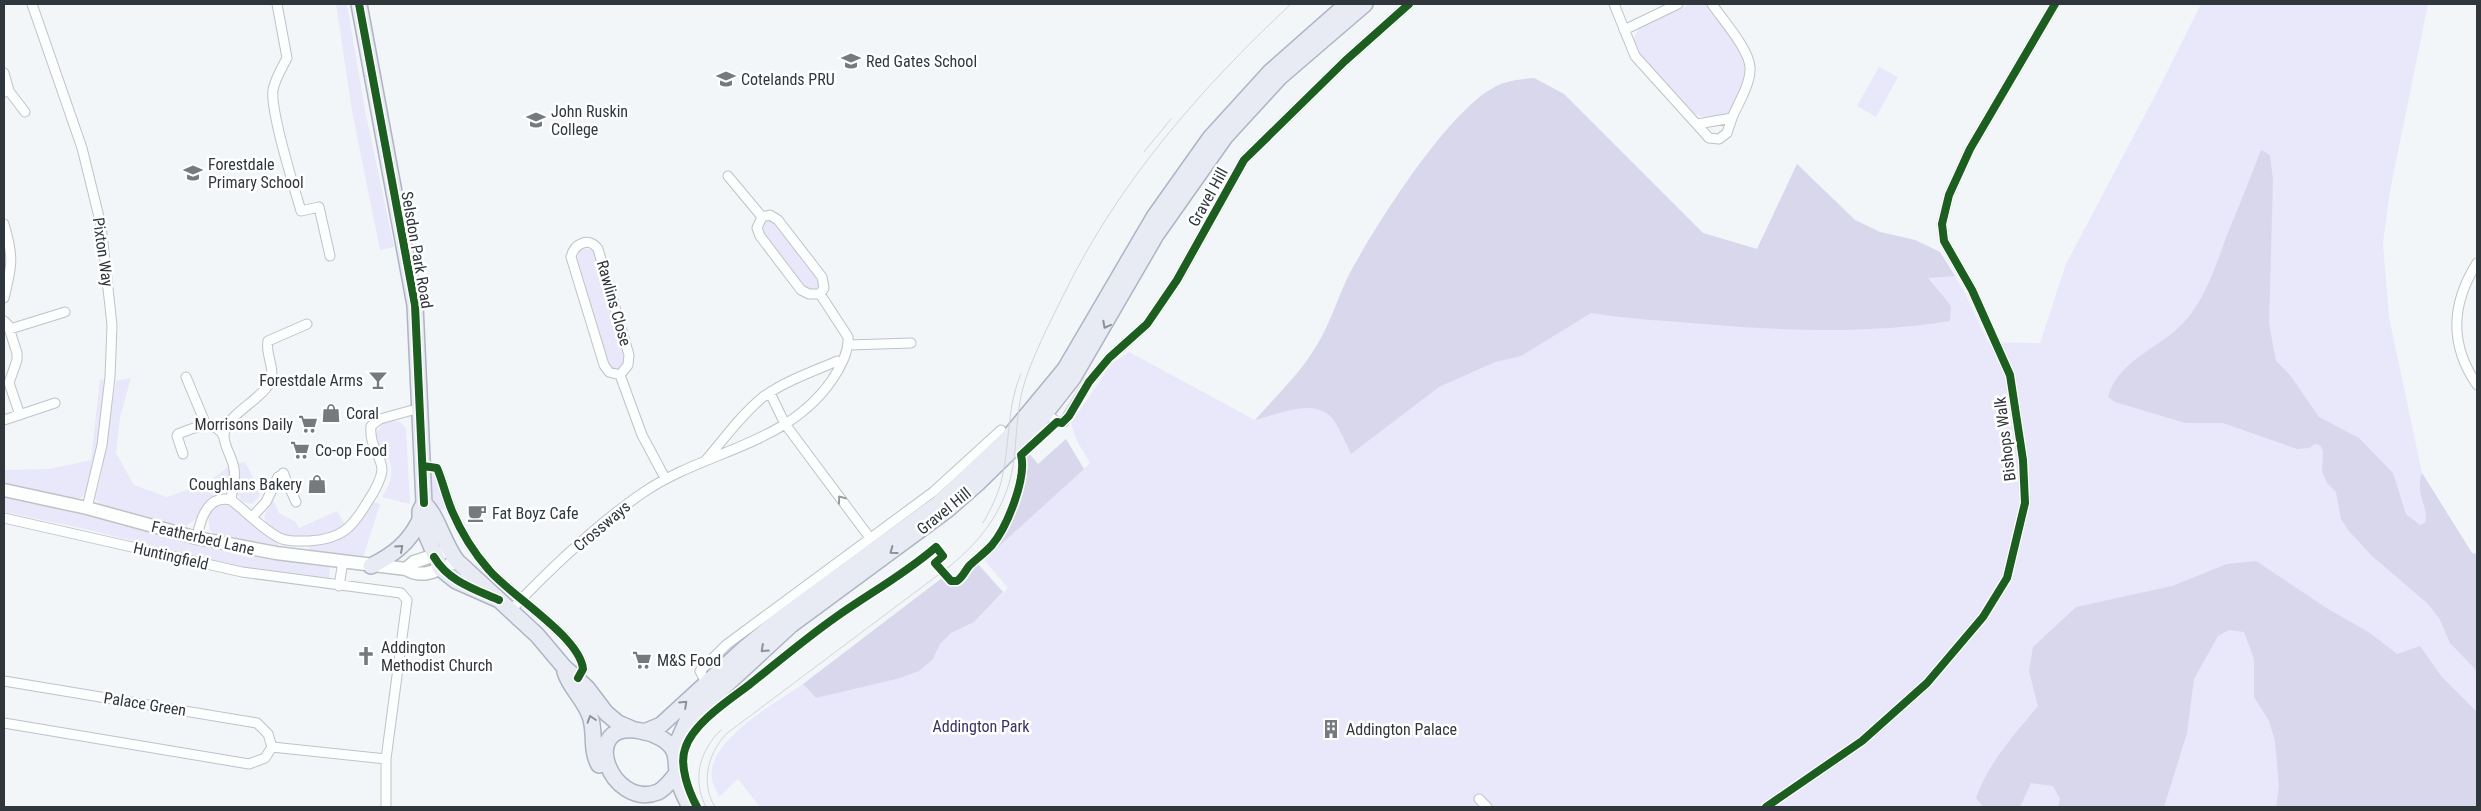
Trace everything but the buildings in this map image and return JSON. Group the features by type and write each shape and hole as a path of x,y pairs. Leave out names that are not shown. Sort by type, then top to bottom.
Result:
{"main road":[{"name":"Selsdon Park Road","path":"359,4 414,305 423,466 424,503 420,511 420,520"},
{"name":"Gravel Hill","path":"638,731 661,725 704,681 784,616 939,503 977,462 1016,430 1065,369 1154,217 1210,138 1270,72 1347,4"},
{"name":"Gravel Hill","path":"674,750 679,736 694,714 791,625 946,510 1015,447 1052,418 1160,228 1219,144 1280,77 1365,4"},
{"name":"Selsdon Park Road","path":"424,503 430,510 453,555 499,600"},
{"path":"420,520 438,563"},
{"path":"371,566 392,555 403,546 420,520"},
{"name":"Selsdon Park Road","path":"438,563 456,581 499,600 516,605 537,635 564,667 578,678 606,713 618,723 638,731"},
{"name":"Selsdon Park Road","path":"564,667 567,679 590,715 595,757 598,764 612,778"},
{"path":"658,807 623,789 612,778 605,762 605,748 616,734 638,731 665,741 674,750 677,773 690,807"},
{"path":"642,798 663,789 677,773"}],"street":[{"name":"Pixton Way","path":"32,4 82,148 101,225 108,286 112,324 110,377 102,445 87,508"},
{"path":"277,4 287,58 277,77 273,91 275,110 301,211 318,208 330,256"},
{"name":"Gravel Hill","path":"1052,418 1062,423 1069,416 1089,382 1109,358 1147,324 1177,280 1244,160 1345,61 1409,4"},
{"path":"1614,4 1635,56 1709,138 1718,139 1727,133 1749,77 1750,66 1747,56 1712,4"},
{"path":"1624,30 1678,4"},
{"name":"Bishops Walk","path":"1766,807 1862,741 1927,682 1983,618 2007,578 2025,503 2023,460 2010,375 1972,290 1944,241 1942,224 1949,195 1970,149 2055,4"},
{"path":"4,73 6,91 25,112"},
{"path":"1697,124 1732,118"},
{"path":"728,176 762,218"},
{"path":"766,215 776,218 822,277 824,288 820,294 808,294 801,290 760,236 758,223 766,215"},
{"path":"4,224 12,253 12,266 4,298"},
{"name":"Rawlins Close","path":"583,242 590,243 598,249 629,356 628,365 620,375 609,372 604,365 571,256 575,247 583,242"},
{"path":"2477,263 2465,282 2456,315 2459,352 2477,385"},
{"path":"820,294 848,337 849,345 911,343"},
{"path":"10,329 65,312"},
{"path":"4,321 10,329 18,360 9,383 20,415"},
{"path":"224,436 227,426 233,418 261,394 270,382 272,370 267,355 268,341 307,324"},
{"name":"Crossways","path":"516,605 623,507 665,478 705,460 736,450 785,424 829,384 841,364 849,345"},
{"name":"Crossways","path":"705,460 738,422 770,393 795,379 836,361 841,364"},
{"name":"Rawlins Close","path":"620,375 642,436 665,478"},
{"path":"186,377 206,424"},
{"path":"770,393 785,424 870,538"},
{"path":"4,420 55,403"},
{"path":"196,538 206,510 212,502 223,498 231,500 273,534 290,541 328,538 347,530 377,487 382,470 373,450 370,436 371,426 380,418 420,408"},
{"path":"184,454 177,436 178,434 206,424 217,427 224,436 234,468 231,500"},
{"name":"Gravel Hill","path":"704,681 700,671 702,666 726,645 933,492 977,462 1001,430"},
{"path":"423,466 437,468 452,511 472,548 516,605 559,632 577,652 583,669 578,678"},
{"path":"253,516 266,502 278,477 283,474 296,502"},
{"name":"Featherbed Lane","path":"4,490 87,508 196,538 276,553 406,569 413,574 429,574 438,563 453,555"},
{"name":"Huntingfield","path":"4,518 242,572 401,593 407,600 386,759 386,807"},
{"path":"339,586 343,561"},
{"name":"Palace Green","path":"4,681 256,723 268,734 272,746"},
{"path":"4,724 249,764 265,758 272,746 386,759"},
{"path":"1479,799 1487,807"}],"green space":[{"path":"336,4 347,4 365,110 394,247 380,250 352,111"},
{"path":"1690,4 1707,4 1733,38 1744,59 1745,71 1739,95 1729,113 1722,117 1703,117 1695,114 1643,59 1633,39 1640,27"},
{"name":"Addington Park","path":"2201,4 2428,4 2390,191 2383,243 2389,317 2422,473 2472,553 2477,554 2477,807 760,807 738,779 719,797 712,779 713,765 720,751 731,737 761,712 803,684 816,698 933,659 940,644 951,633 974,622 1008,588 984,560 1090,463 1077,441 1071,423 1112,363 1129,352 1255,420 1302,368 1323,335 1350,272 1398,194 1444,132 1480,96 1503,83 1534,78 1564,94 1703,233 1757,249 1797,164 1855,220 1880,232 1915,240 1940,252 1964,291 1988,342 2040,343 2066,264"},
{"path":"1879,67 1898,77 1876,117 1857,106"},
{"path":"767,220 773,223 787,237 816,277 819,283 817,291 806,290 762,234 761,225"},
{"path":"583,248 592,250 595,253 624,355 623,365 617,370 613,370 606,363 577,259 579,251"},
{"path":"131,378 120,417 116,453 134,485 167,497 207,483 229,466 230,481 228,489 209,499 197,518 186,526 101,506 95,498 101,476 116,381"},
{"path":"100,379 104,380 98,438 93,471 86,493 80,498 72,500 4,484 4,470 49,469 91,460"},
{"path":"400,422 406,428 410,504 382,497 390,479 391,470 389,459 384,460 374,437 383,423"},
{"path":"245,462 260,491 259,497 252,504 243,502 237,495 238,463"},
{"path":"430,470 436,474 447,508 438,511 433,497"},
{"path":"4,497 89,516 245,556 330,567 329,580 242,568 85,529 4,512"},
{"path":"272,497 279,513 296,522 299,528 337,511 345,525 326,535 314,537 301,538 278,533 264,517"},
{"path":"373,501 380,504 363,558 309,551 310,546 333,541 348,533 360,521"},
{"path":"230,503 279,542 277,547 215,535 210,530 208,516 215,506"}],"shaded area":[{"path":"1534,78 1564,94 1703,233 1757,249 1797,164 1855,220 1880,232 1915,240 1940,252 1955,276 1928,278 1951,306 1950,321 1858,330 1797,330 1661,321 1591,313 1521,356 1495,362 1439,387 1351,454 1335,422 1328,414 1319,409 1309,408 1286,411 1255,420 1309,358 1327,326 1347,279 1363,250 1418,165 1463,112 1484,93 1504,83"},
{"path":"2261,150 2270,155 2273,180 2269,324 2276,361 2290,375 2319,417 2359,438 2393,473 2406,514 2420,525 2425,523 2426,517 2420,488 2422,473 2472,553 2477,554 2477,671 2450,643 2439,618 2427,603 2372,556 2348,530 2341,519 2336,492 2327,483 2322,471 2323,451 2320,445 2315,444 2309,448 2297,449 2223,423 2185,423 2115,402 2108,397 2119,375 2137,358 2168,337 2195,309 2208,285"},
{"path":"1066,439 1084,469 995,550 1012,516 1021,492 1025,468 1024,456 1028,452 1038,464"},
{"path":"2256,561 2328,609 2370,633 2397,654 2420,646 2441,676 2477,712 2477,807 2276,807 2279,787 2275,741 2269,721 2254,697 2254,659 2244,632 2229,630 2218,636 2194,679 2187,733 2164,807 2058,807 2060,799 2053,786 2031,783 2020,807 1983,807 1976,798 1981,785 2003,749 2038,706 2029,671 2033,647 2076,607 2172,586 2227,564"},
{"path":"978,564 1003,592 974,622 951,633 940,644 933,659 919,671 900,678 816,698 803,684 942,578 951,584 959,584"}],"tram line":[{"path":"715,807 710,798 708,788 708,769 715,750 726,734 950,566 962,556 991,522 1005,496 1010,481 1019,407 1026,377 1047,328 1086,253 1110,214 1164,139 1225,69 1291,4"},
{"path":"1144,152 1171,119"},
{"path":"983,523 990,511 1002,480 1013,398 1021,374"},
{"path":"706,807 699,787 700,766 707,747 721,730"}],"cycle path":[{"path":"359,4 415,305 424,503"},
{"path":"697,807 688,787 683,763 685,749 695,731 712,713 814,633 912,566 936,547 943,556 935,563 951,581 957,581 961,578 969,566 992,545 1004,527 1018,489 1022,465 1021,455 1057,422 1062,423 1069,416 1089,382 1109,358 1147,324 1177,280 1244,160 1345,61 1409,4"},
{"path":"1766,807 1862,741 1927,683 1983,617 2007,578 2025,503 2023,460 2010,375 1972,290 1944,241 1942,224 1949,195 1970,149 2055,4"},
{"path":"423,466 437,468 456,519 468,542 483,563 499,580 543,617 570,644 579,657 583,669 578,678"},
{"path":"434,557 454,578 471,588 499,600"}],"place":[{"name":"Red Gates School","path":"851,61"},
{"name":"Cotelands PRU","path":"726,79"},
{"name":"John Ruskin College","path":"536,120"},
{"name":"Forestdale Primary School","path":"193,173"},
{"name":"Forestdale Arms","path":"378,380"},
{"name":"Coral","path":"331,413"},
{"name":"Morrisons Daily","path":"308,424"},
{"name":"Co-op Food","path":"300,450"},
{"name":"Coughlans Bakery","path":"317,484"},
{"name":"Fat Boyz Cafe","path":"477,513"},
{"name":"Addington Methodist Church","path":"366,656"},
{"name":"M&S Food","path":"642,660"},
{"name":"Addington Palace","path":"1331,729"}]}
